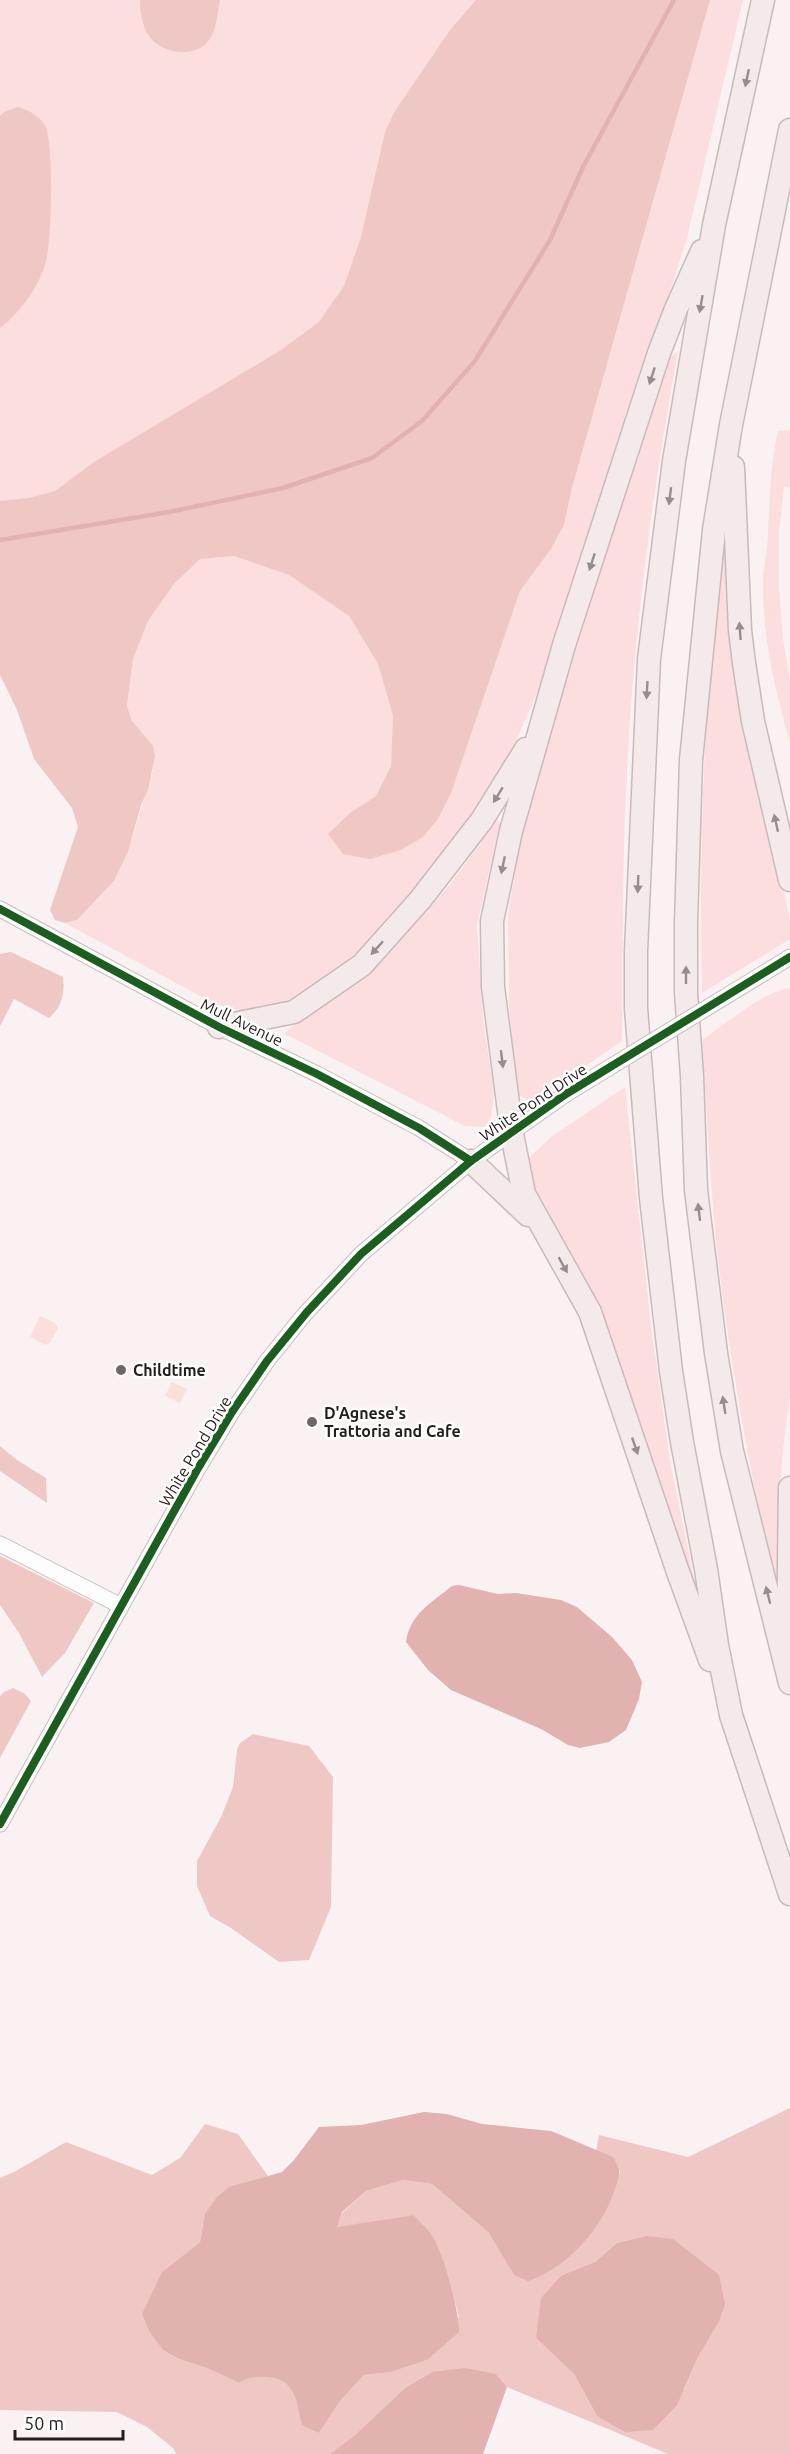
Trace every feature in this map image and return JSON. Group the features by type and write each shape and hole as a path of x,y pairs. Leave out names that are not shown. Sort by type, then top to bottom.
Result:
{"highway":[{"path":"731,1715 717,1646 706,1569 671,1371 651,1198 636,1008 636,951 649,659 674,461 714,225 764,0"},
{"path":"789,1677 732,1451 716,1353 696,1190 686,992 686,923 692,749 706,586 731,425 790,130"},
{"path":"714,225 659,353 539,728 510,831 492,921 493,987 512,1134 524,1194 590,1312 678,1572 731,1715 790,1894"},
{"path":"731,425 740,630 744,663 753,721 790,880"},
{"path":"219,1027 294,1012 362,964 420,900 482,820 539,728"},
{"path":"471,1161 519,1205 547,1237"},
{"path":"789,1677 790,1488"}],"street":[{"name":"Mull Avenue","path":"0,909 219,1027 317,1074 419,1128 471,1161"},
{"name":"White Pond Drive","path":"0,1824 197,1470 232,1412 304,1315 361,1254 471,1161 566,1094 790,957"},
{"path":"0,1544 121,1605"}],"shaded area":[{"path":"0,0 533,0 301,387 0,520"},
{"path":"140,0 220,0 212,36 203,46 187,52 162,47 154,42 147,32 140,9"},
{"path":"476,0 710,0 572,488 564,525 551,549 520,591 451,793 438,819 423,837 401,850 370,859 343,854 328,834 351,812 376,796 391,766 393,716 378,664 349,616 289,575 234,556 200,559 174,584 148,621 133,659 127,706 132,721 153,746 155,756 148,790 141,805 128,852 114,881 77,920 65,923 55,920 50,910 78,827 72,808 34,759 17,710 0,675 0,501 29,498 55,491 94,462 281,350 319,322 344,286 361,237 385,132 395,111 450,30"},
{"path":"710,0 743,0 687,238 580,574 537,693 506,764 486,801 384,930 287,1010 257,1015 215,1004 65,923 77,920 114,881 128,852 153,770 141,733 132,721 127,706 133,659 148,621 174,584 199,559 234,556 289,575 349,616 378,664 393,716 391,766 376,796 351,812 451,792 520,591 551,549 564,525 572,488"},
{"path":"18,107 39,118 47,133 51,168 51,210 47,257 40,277 23,305 0,328 0,116"},
{"path":"678,351 660,455 634,664 624,837 622,1041 543,1096 527,1100 517,1093 509,1003 508,916 525,812 668,360"},
{"path":"790,430 790,488 784,487 779,532 779,587 783,639 790,680 790,742 770,661 763,578 775,444 778,431"},
{"path":"726,534 790,921 790,939 702,993 701,861 706,729"},
{"path":"495,818 500,823 477,925 483,1019 494,1093 491,1118 484,1127 465,1126 285,1034 405,934 455,877"},
{"path":"11,952 63,977 62,999 49,1018 14,999 0,1026 0,954"},
{"path":"790,988 790,1396 781,1471 779,1522 783,1598 772,1577 749,1458 723,1298 715,1231 702,1040 756,1002"},
{"path":"625,1087 651,1326 670,1461 695,1584 688,1585 599,1307 580,1269 539,1212 526,1161 551,1137"},
{"path":"40,1316 55,1323 58,1328 50,1343 45,1345 30,1337"},
{"path":"172,1382 187,1389 180,1403 165,1396"},
{"path":"0,1446 46,1478 47,1503 0,1471"},
{"path":"0,1556 94,1603 65,1653 42,1677 19,1633 0,1605"},
{"path":"459,1585 498,1594 516,1593 561,1600 577,1607 612,1637 632,1660 642,1682 639,1699 626,1730 609,1742 580,1748 568,1745 541,1729 451,1690 428,1670 406,1642 408,1632 417,1616 452,1586"},
{"path":"13,1688 25,1694 31,1701 0,1758 0,1696"},
{"path":"253,1734 309,1746 333,1777 331,1907 309,1960 279,1962 210,1916 197,1886 197,1861 221,1817 233,1787 237,1749 240,1743"},
{"path":"790,2108 790,2454 668,2454 507,2387 496,2374 432,2372 405,2388 355,2435 330,2454 176,2454 173,2448 147,2427 117,2412 0,2410 0,2178 66,2142 152,2175 180,2158 205,2124 238,2134 268,2176 252,2181 203,2224 200,2242 162,2272 150,2333 163,2350 179,2359 207,2368 239,2383 249,2376 280,2377 292,2388 297,2403 319,2433 340,2401 364,2375 391,2372 427,2360 459,2317 433,2237 414,2215 336,2228 342,2213 366,2191 403,2180 432,2184 488,2232 514,2275 600,2219 612,2197 620,2172 614,2158 596,2152 599,2135 688,2157","holes":["646,2236 719,2322 698,2357 684,2390 597,2416 574,2374 536,2338 562,2275 595,2262 617,2243"]},
{"path":"424,2112 447,2114 482,2124 551,2131 611,2156 619,2169 619,2175 609,2204 592,2232 569,2257 556,2267 528,2281 514,2275 488,2232 432,2184 403,2180 366,2191 342,2212 337,2227 414,2215 433,2237 442,2257 454,2297 459,2332 427,2360 391,2372 364,2375 340,2401 319,2433 302,2425 293,2392 289,2386 276,2378 255,2377 239,2383 207,2368 179,2359 163,2350 150,2333 142,2314 162,2272 200,2242 205,2214 217,2197 229,2187 282,2172 319,2127 361,2125"},
{"path":"646,2236 673,2239 719,2275 725,2304 719,2322 698,2357 677,2405 653,2430 625,2432 597,2416 574,2374 536,2338 541,2298 562,2275 595,2262 617,2243"},
{"path":"465,2368 496,2374 507,2387 483,2454 330,2454 355,2435 405,2388 432,2372"}],"waterway":[{"path":"0,540 169,512 283,488 372,458 422,421 475,361 550,240 583,167 674,0"}],"cycle path":[{"path":"0,909 219,1027 317,1074 419,1128 471,1161"},
{"path":"0,1824 197,1470 232,1412 267,1361 307,1312 361,1254 471,1161 566,1094 790,957"}],"place":[{"name":"Childtime","path":"121,1370"},
{"name":"D'Agnese's Trattoria and Cafe","path":"312,1422"}]}
